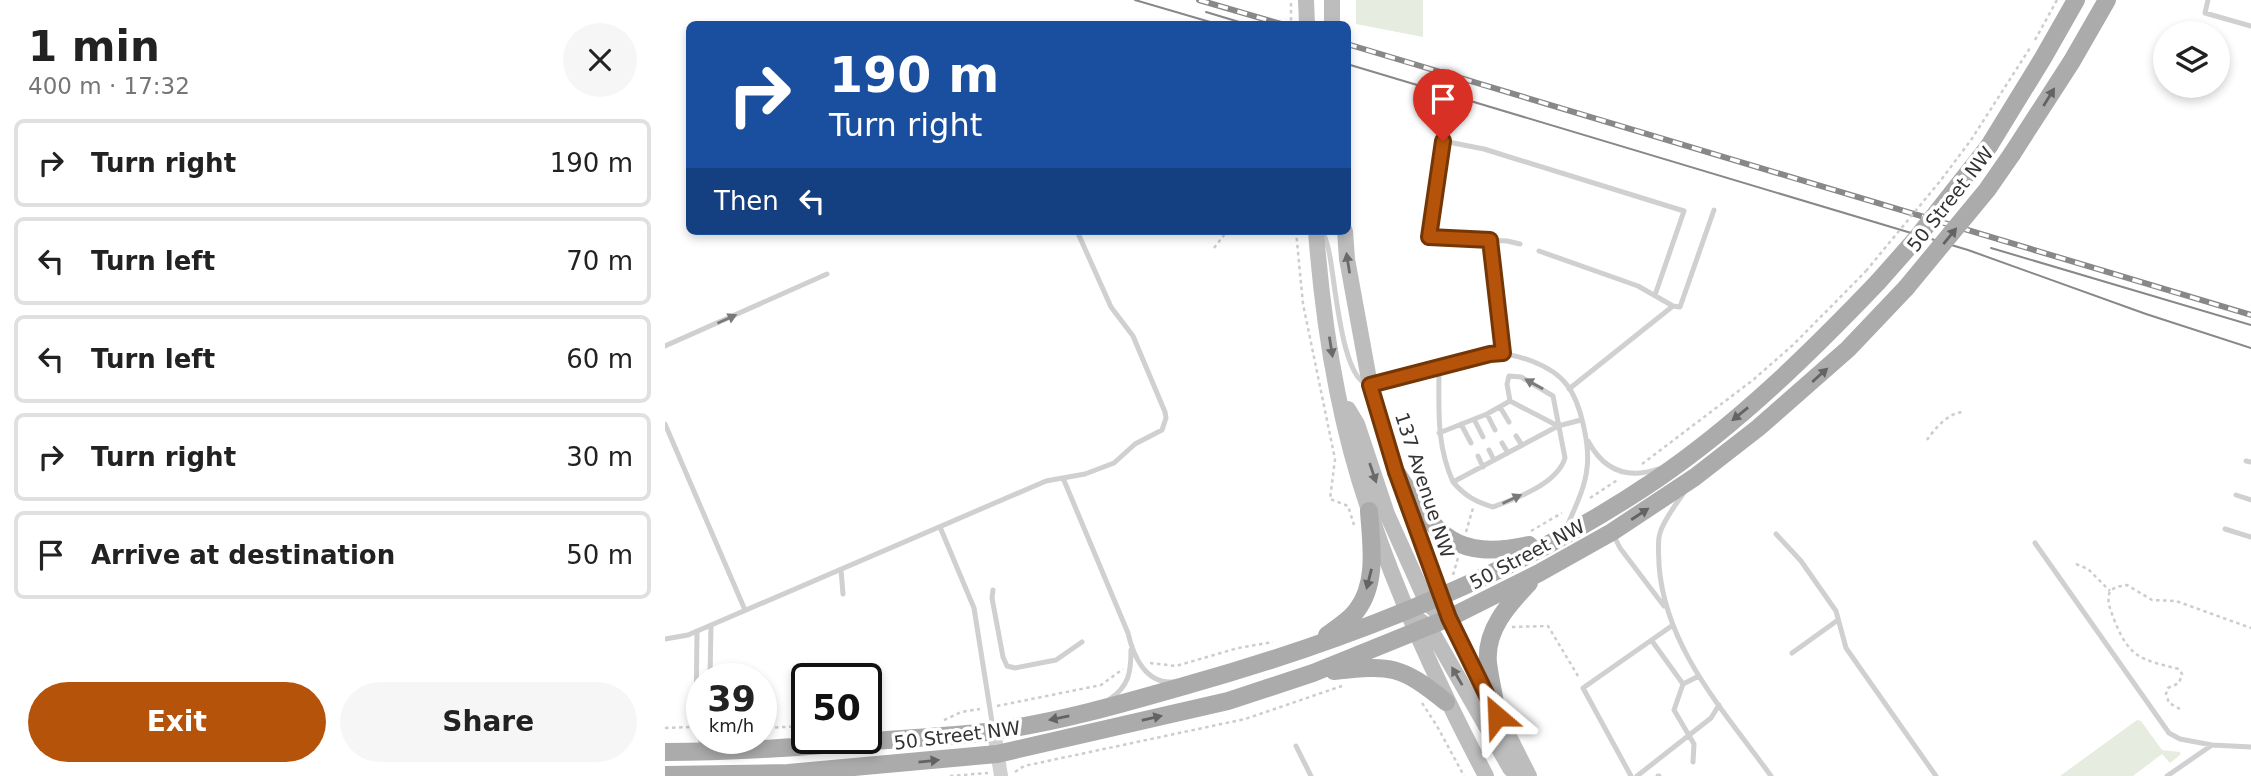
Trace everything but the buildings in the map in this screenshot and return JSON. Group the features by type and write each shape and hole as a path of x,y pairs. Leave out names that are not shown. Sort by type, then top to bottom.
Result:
{"main road":[{"path":"1307,0 1307,21"},
{"path":"1332,0 1332,21"},
{"name":"50 Street NW","path":"777,742 993,731 1091,712 1231,673 1406,611 1434,600 1619,507 1695,450 1780,380 1872,276 1916,239 1989,146 2077,0"},
{"name":"50 Street NW","path":"665,775 846,769 997,754 1228,701 1313,673 1449,618 1539,573 1695,477 1848,349 1906,288 1979,200 2072,61 2107,0"},
{"path":"1316,235 1338,388 1369,511 1406,611 1421,628 1510,768 1518,776"},
{"name":"137 Avenue NW","path":"1345,235 1370,385 1434,600 1449,618 1529,776"},
{"path":"1338,388 1357,424 1387,514 1434,600"},
{"path":"1396,472 1434,527 1449,540 1490,550 1511,549 1558,538"},
{"path":"1313,646 1357,612 1364,598 1372,568 1369,511"},
{"path":"1497,716 1488,661 1492,635 1506,606 1539,573"},
{"path":"1421,628 1447,702 1486,776"},
{"path":"1313,673 1381,667 1411,676 1447,702"},
{"name":"50 Street NW","path":"665,752 686,748"}],"street":[{"path":"993,731 1001,775"}],"lane":[{"path":"2208,0 2205,13 2251,26"},
{"path":"1520,244 1429,237 1443,141 1484,149 1684,211 1655,295"},
{"path":"1539,251 1680,307 1714,210"},
{"path":"665,639 681,638 1046,481 1092,472 1119,460 1135,444 1159,433 1166,418 1133,336 1111,307 1079,235"},
{"path":"1324,235 1348,355 1358,378 1365,385 1503,353 1540,365 1558,376 1569,389 1585,435 1587,468 1576,506 1558,538"},
{"path":"1490,240 1503,353"},
{"path":"665,346 827,274"},
{"path":"1569,389 1672,306"},
{"path":"1439,367 1439,433 1444,461 1453,482 1463,494 1493,507 1545,482 1562,467 1565,458 1553,396 1521,377 1509,376 1507,384 1510,401"},
{"path":"1439,433 1487,414 1510,401"},
{"path":"1510,401 1557,426"},
{"path":"1500,407 1509,422"},
{"path":"1487,414 1495,430"},
{"path":"1474,419 1483,436"},
{"path":"1453,482 1557,426 1581,420"},
{"path":"665,424 745,610"},
{"path":"1461,424 1471,443"},
{"path":"1585,435 1596,456 1614,468 1637,475 1655,470 1695,450"},
{"path":"1516,436 1522,445"},
{"path":"1502,443 1508,453"},
{"path":"1489,450 1494,460"},
{"path":"1478,456 1483,467"},
{"path":"1695,477 1660,532 1660,575 1666,608 1681,646 1699,676 1771,776"},
{"path":"1063,478 1132,647 1151,677 1168,682 1231,673"},
{"path":"2236,495 2251,500"},
{"path":"940,527 974,608 993,731"},
{"path":"1612,528 1621,548 1666,608"},
{"path":"2225,529 2251,537"},
{"path":"1776,534 1801,561 1836,611 1846,648 1936,776"},
{"path":"2035,543 2169,733 2180,739 2212,745 2251,747"},
{"path":"841,570 843,594"},
{"path":"993,590 992,598 1007,666 1014,668 1056,660 1082,642"},
{"path":"1792,653 1838,620"},
{"path":"711,625 711,663"},
{"path":"1631,776 1583,688 1673,625"},
{"path":"697,631 697,663"},
{"path":"1652,641 1683,684"},
{"path":"1091,712 1123,689 1131,667 1132,647"},
{"path":"1693,762 1695,749 1690,734 1674,710 1683,684 1699,676"},
{"path":"1637,776 1711,718 1719,705"},
{"path":"2167,776 2212,745"},
{"path":"1296,746 1311,776"},
{"path":"704,775 705,754"}],"path":[{"path":"1291,0 1291,21"},
{"path":"1527,533 1629,473 1753,380 1872,276 1971,140 2035,41 2057,0"},
{"path":"1214,248 1224,235"},
{"path":"1927,440 1936,427 1957,412 1964,412"},
{"path":"2076,564 2088,569 2110,590"},
{"path":"2110,590 2127,585 2152,600 2176,601 2251,628"},
{"path":"2110,590 2107,602 2123,642 2129,649 2155,663 2179,669 2182,674 2179,683 2168,688 2166,694 2169,703 2180,709"},
{"path":"1506,628 1548,626 1579,676"},
{"path":"1141,665 1153,662 1176,666 1281,640"},
{"path":"943,720 961,712 1101,685 1119,670 1131,667"},
{"path":"950,776 1014,773 1017,768 1024,766 1245,719 1345,685"},
{"path":"1422,703 1464,776"},
{"path":"665,728 686,727"}],"shaded area":[{"path":"1356,0 1423,0 1423,37 1356,24"},
{"path":"2137,720 2141,721 2162,750 2180,752 2180,755 2170,763 2162,754 2133,776 2060,776"}],"tram line":[{"path":"1135,0 1207,21"},
{"path":"1206,12 1236,21"},
{"path":"1351,65 1968,250 2146,314 2251,348"},
{"path":"1991,248 2251,325"}],"railway":[{"path":"1199,0 1271,21"},
{"path":"1351,45 2251,315"}],"route":[{"path":"1443,141 1429,237 1490,240 1503,353 1370,385 1396,472 1449,618 1497,716"}]}
